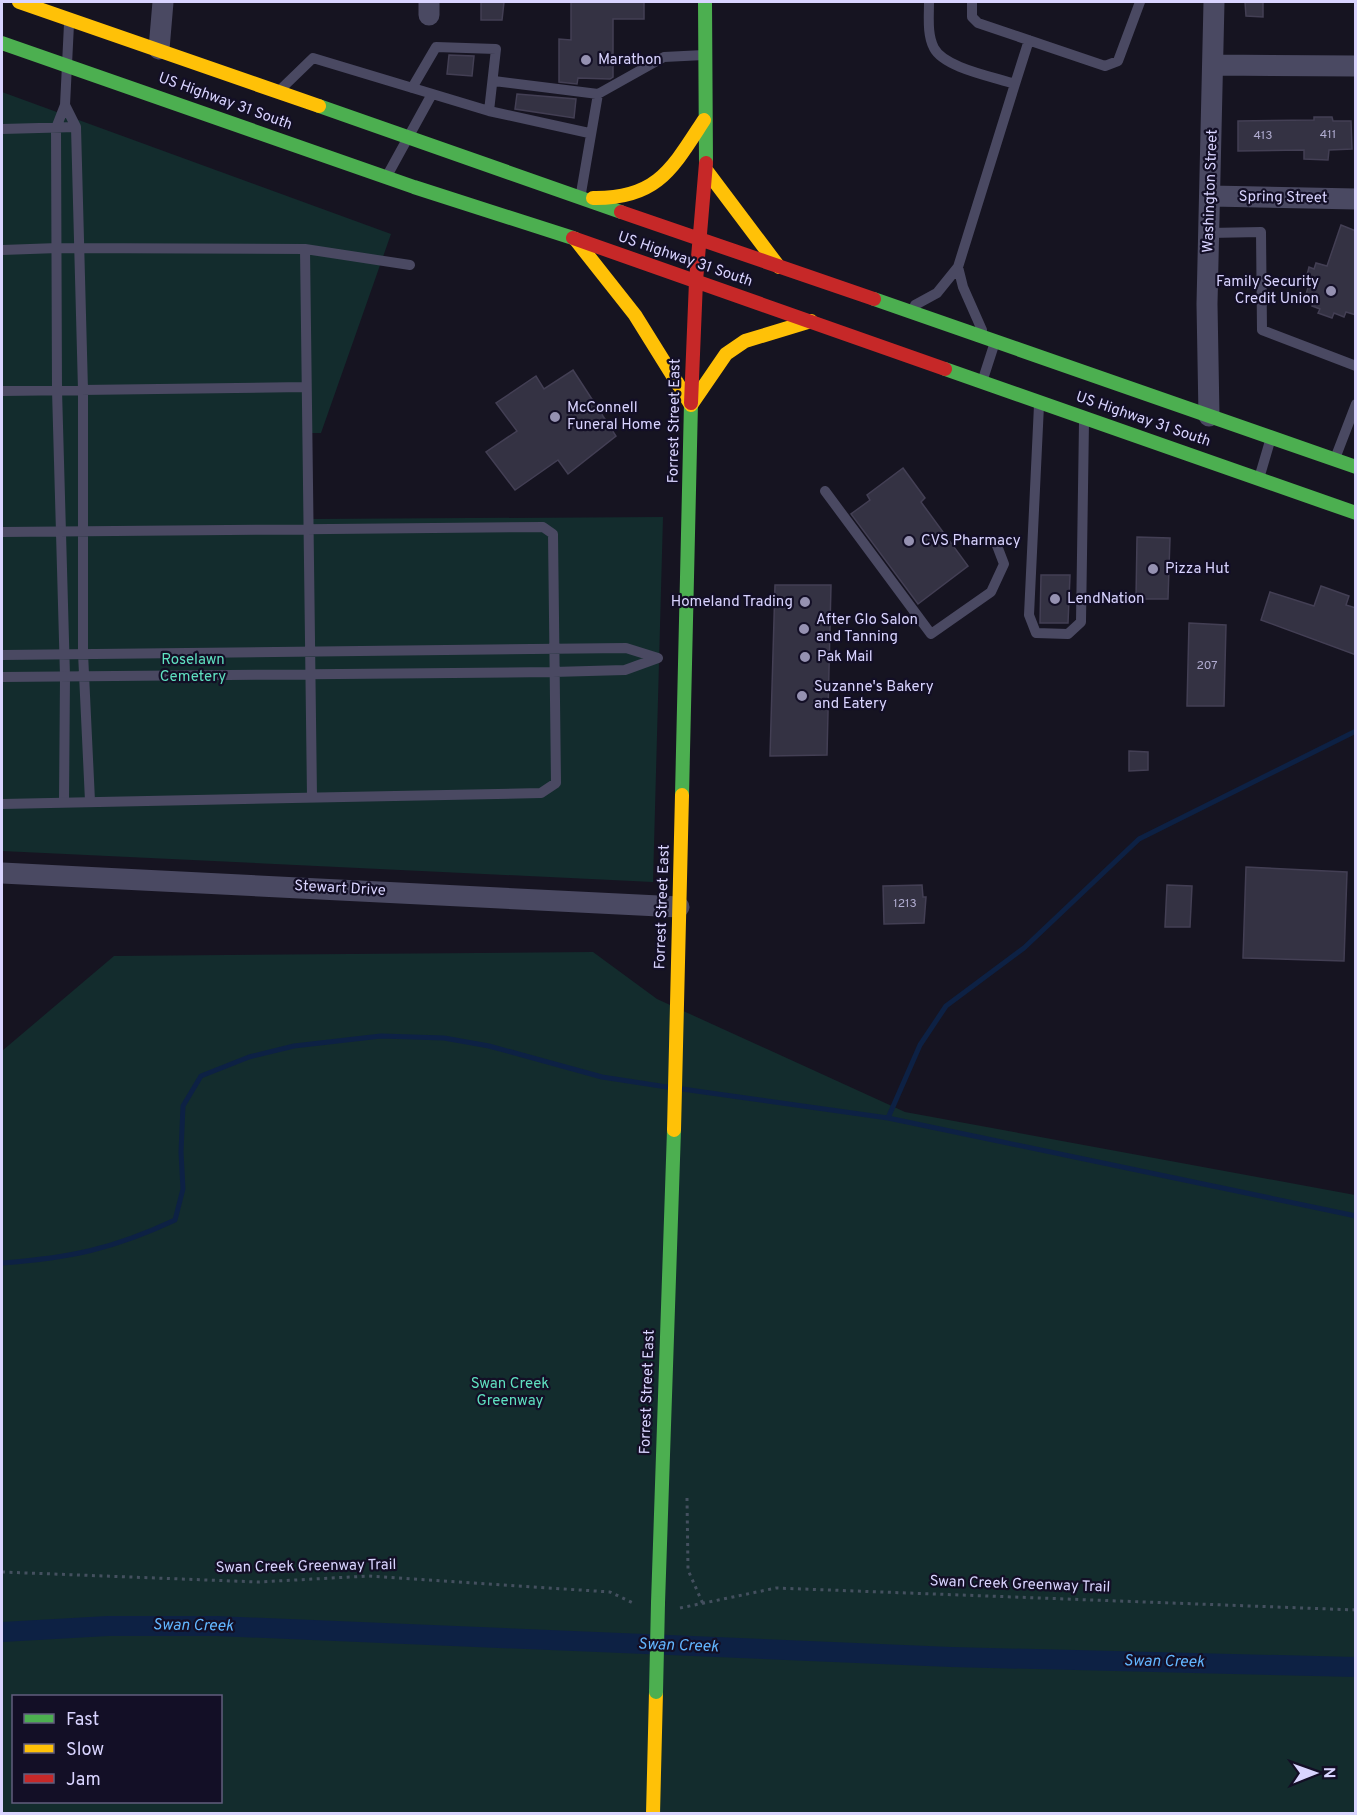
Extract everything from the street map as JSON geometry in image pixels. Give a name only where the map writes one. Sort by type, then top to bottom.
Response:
[{"type":"main road","name":"US Highway 31 South","points":[[19,2],[1356,467]]},
{"type":"main road","name":"Forrest Street East","points":[[653,1814],[679,908],[672,658],[691,405],[696,281],[706,170],[705,2]]},
{"type":"main road","name":"US Highway 31 South","points":[[2,43],[387,177],[696,281],[1356,513]]},
{"type":"main road","points":[[584,197],[625,197],[649,187],[668,173],[704,120]]},
{"type":"main road","points":[[706,170],[779,267]]},
{"type":"main road","points":[[575,239],[634,315],[691,405],[726,354],[745,341],[811,321]]},
{"type":"street","points":[[159,49],[163,2]]},
{"type":"street","name":"Washington Street","points":[[1209,416],[1207,303],[1214,2]]},
{"type":"street","points":[[1214,65],[1356,66]]},
{"type":"street","name":"Spring Street","points":[[1211,196],[1356,199]]},
{"type":"street","name":"Stewart Drive","points":[[2,873],[679,908]]},
{"type":"lane","points":[[929,2],[930,35],[935,50],[947,62],[1015,84]]},
{"type":"lane","points":[[972,2],[972,17],[978,23],[1105,66],[1118,61],[1140,2]]},
{"type":"lane","points":[[64,802],[65,676],[57,390],[56,128],[65,105],[70,20]]},
{"type":"lane","points":[[903,310],[937,293],[958,267],[1029,40]]},
{"type":"lane","points":[[412,88],[436,47],[496,50],[489,111]]},
{"type":"lane","points":[[494,81],[598,94],[664,57],[704,55]]},
{"type":"lane","points":[[279,91],[313,58],[489,111],[590,133]]},
{"type":"lane","points":[[387,177],[432,94]]},
{"type":"lane","points":[[584,197],[590,133],[598,94]]},
{"type":"lane","points":[[65,105],[76,127],[83,390],[83,653],[90,801]]},
{"type":"lane","points":[[2,129],[76,127]]},
{"type":"lane","points":[[1209,233],[1261,232],[1262,330],[1356,366]]},
{"type":"lane","points":[[2,250],[58,248],[305,249],[410,266]]},
{"type":"lane","points":[[305,249],[308,651],[312,797]]},
{"type":"lane","points":[[958,267],[971,308],[992,341],[982,381]]},
{"type":"lane","points":[[2,391],[305,387]]},
{"type":"lane","points":[[1039,401],[1029,615],[1036,633],[1068,634],[1081,622],[1084,417]]},
{"type":"lane","points":[[1335,459],[1356,404]]},
{"type":"lane","points":[[1259,478],[1271,438]]},
{"type":"lane","points":[[825,491],[931,634],[991,592],[1004,564],[996,543]]},
{"type":"lane","points":[[2,532],[543,527],[553,534],[556,783],[541,793],[2,804]]},
{"type":"lane","points":[[2,655],[626,648],[672,658]]},
{"type":"lane","points":[[2,677],[625,670],[672,658]]},
{"type":"path","points":[[686,1488],[688,1570],[703,1604]]},
{"type":"path","name":"Swan Creek Greenway Trail","points":[[2,1572],[258,1582],[369,1576],[610,1592]]},
{"type":"path","name":"Swan Creek Greenway Trail","points":[[686,1607],[776,1588],[1356,1610]]},
{"type":"green space","name":"Roselawn Cemetery","points":[[2,92],[391,234],[321,433],[312,433],[312,519],[663,517],[653,882],[2,851]]},
{"type":"green space","name":"Swan Creek Greenway","points":[[593,952],[657,999],[905,1112],[1355,1195],[1355,1813],[2,1814],[2,1051],[114,956]]},
{"type":"building","points":[[481,2],[504,2],[502,20],[481,20]]},
{"type":"building","points":[[571,2],[644,2],[644,19],[613,19],[613,77],[610,79],[578,78],[577,84],[559,82],[559,39],[571,40]]},
{"type":"building","points":[[1245,2],[1263,2],[1263,17],[1246,16]]},
{"type":"building","points":[[449,55],[474,56],[472,76],[447,74]]},
{"type":"building","points":[[517,94],[576,99],[574,118],[515,109]]},
{"type":"building","points":[[1314,117],[1332,117],[1333,121],[1351,121],[1352,149],[1329,150],[1328,160],[1304,159],[1304,150],[1238,151],[1238,121],[1314,120]]},
{"type":"building","name":"Family Security Credit Union","points":[[1341,225],[1356,231],[1356,315],[1346,312],[1344,317],[1334,313],[1332,318],[1318,313],[1320,309],[1312,306],[1314,301],[1305,298],[1309,284],[1305,283],[1309,267],[1314,269],[1316,263],[1327,266]]},
{"type":"building","name":"McConnell Funeral Home","points":[[573,370],[616,436],[568,474],[558,460],[515,490],[486,452],[517,431],[496,403],[536,376],[544,389]]},
{"type":"building","name":"CVS Pharmacy","points":[[903,468],[925,498],[921,502],[968,566],[918,604],[851,514],[870,500],[867,495]]},
{"type":"building","name":"Pizza Hut","points":[[1137,537],[1170,538],[1168,599],[1136,599]]},
{"type":"building","name":"LendNation","points":[[1041,575],[1070,575],[1068,623],[1040,623]]},
{"type":"building","points":[[775,585],[831,585],[827,755],[770,756]]},
{"type":"building","points":[[1321,586],[1349,596],[1346,605],[1356,608],[1356,655],[1261,620],[1270,592],[1314,606]]},
{"type":"building","points":[[1189,623],[1226,625],[1224,706],[1187,706]]},
{"type":"building","points":[[1129,751],[1148,752],[1148,770],[1129,771]]},
{"type":"building","points":[[1246,867],[1347,872],[1344,961],[1243,958]]},
{"type":"building","points":[[922,885],[923,897],[926,897],[924,923],[884,924],[883,886]]},
{"type":"building","points":[[1167,885],[1192,886],[1190,927],[1165,927]]},
{"type":"waterway","points":[[888,1118],[920,1045],[946,1006],[1024,948],[1139,839],[1356,731]]},
{"type":"waterway","points":[[2,1263],[70,1255],[91,1250],[131,1238],[175,1220],[183,1189],[181,1152],[183,1106],[201,1076],[249,1057],[294,1046],[381,1036],[444,1038],[489,1046],[602,1077],[667,1087]]},
{"type":"waterway","points":[[682,1089],[888,1118],[1356,1216]]},
{"type":"waterway","name":"Swan Creek","points":[[2,1632],[108,1626],[217,1626],[951,1657],[1356,1667]]},
{"type":"traffic: fast","points":[[705,2],[706,163]]},
{"type":"traffic: fast","points":[[2,43],[414,187],[573,238]]},
{"type":"traffic: fast","points":[[319,106],[621,212]]},
{"type":"traffic: fast","points":[[874,299],[1356,467]]},
{"type":"traffic: fast","points":[[945,369],[1356,513]]},
{"type":"traffic: fast","points":[[682,795],[691,403]]},
{"type":"traffic: fast","points":[[658,1603],[674,1130]]},
{"type":"traffic: fast","points":[[656,1692],[658,1603]]},
{"type":"traffic: slow","points":[[19,2],[319,106]]},
{"type":"traffic: slow","points":[[593,198],[615,197],[648,187],[672,166],[704,120]]},
{"type":"traffic: slow","points":[[706,170],[779,267]]},
{"type":"traffic: slow","points":[[575,239],[635,315],[691,405],[726,354],[745,341],[811,321]]},
{"type":"traffic: slow","points":[[674,1130],[682,795]]},
{"type":"traffic: slow","points":[[653,1814],[656,1692]]},
{"type":"traffic: jam","points":[[691,403],[696,281],[706,163]]},
{"type":"traffic: jam","points":[[621,212],[874,299]]},
{"type":"traffic: jam","points":[[573,238],[945,369]]},
{"type":"place","name":"Marathon","points":[[586,60]]},
{"type":"place","name":"Family Security Credit Union","points":[[1331,291]]},
{"type":"place","name":"McConnell Funeral Home","points":[[555,417]]},
{"type":"place","name":"CVS Pharmacy","points":[[909,541]]},
{"type":"place","name":"Pizza Hut","points":[[1153,569]]},
{"type":"place","name":"LendNation","points":[[1055,599]]},
{"type":"place","name":"Homeland Trading","points":[[805,602]]},
{"type":"place","name":"After Glo Salon and Tanning","points":[[804,629]]},
{"type":"place","name":"Pak Mail","points":[[805,657]]},
{"type":"place","name":"Suzanne's Bakery and Eatery","points":[[802,696]]}]
